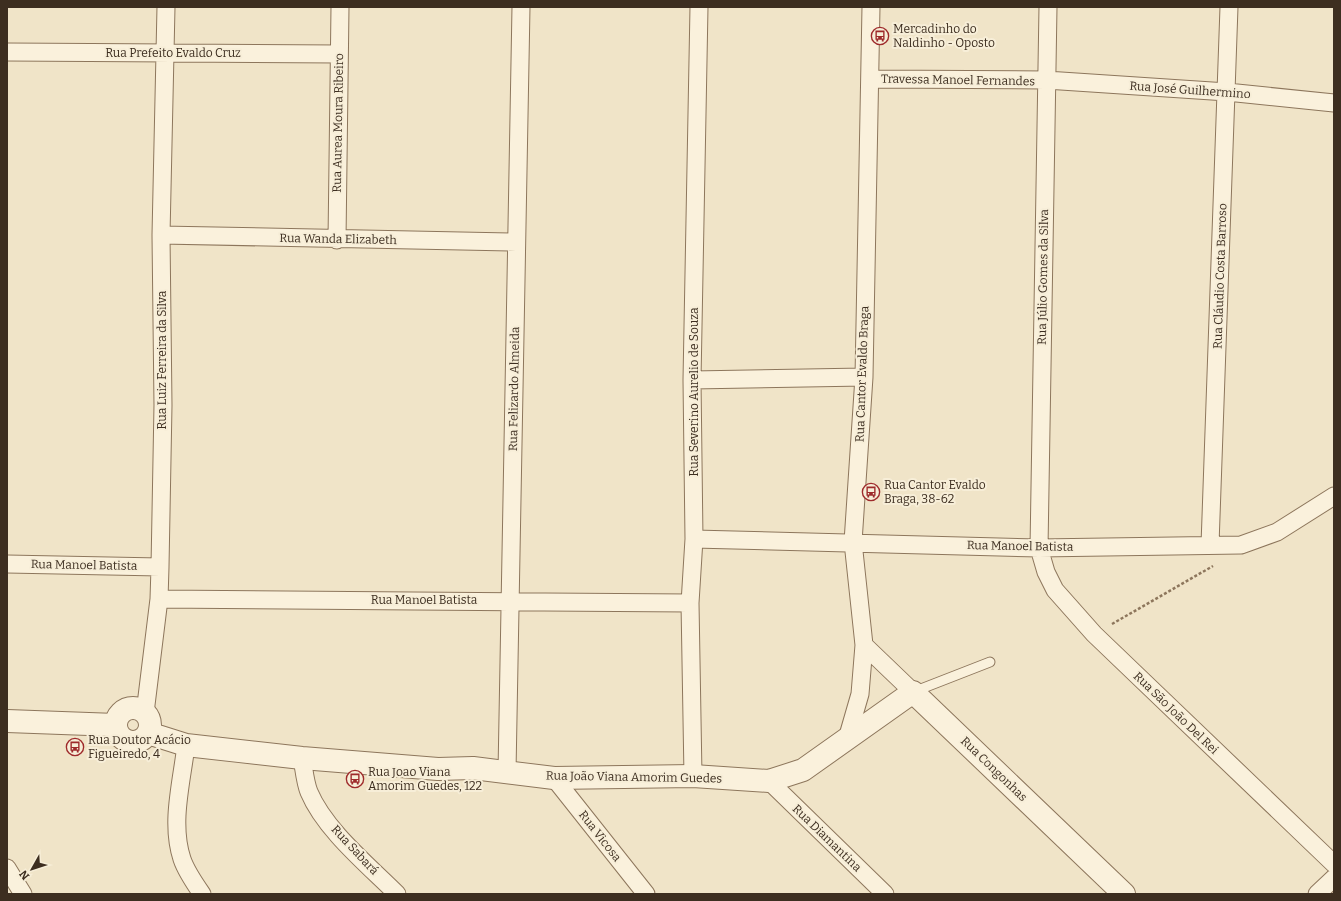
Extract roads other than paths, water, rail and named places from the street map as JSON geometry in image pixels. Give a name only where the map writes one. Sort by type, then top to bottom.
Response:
[{"type":"street","name":"Rua Luiz Ferreira da Silva","points":[[147,723],[159,599],[160,567],[163,405],[161,236],[166,7]]},
{"type":"street","name":"Rua Aurea Moura Ribeiro","points":[[337,240],[340,7]]},
{"type":"street","name":"Rua Felizardo Almeida","points":[[507,772],[521,7]]},
{"type":"street","name":"Rua Severino Aurelio de Souza","points":[[694,776],[690,602],[694,539],[692,380],[699,7]]},
{"type":"street","name":"Rua Cantor Evaldo Braga","points":[[847,739],[860,694],[864,645],[853,542],[864,377],[871,79],[871,7]]},
{"type":"street","name":"Rua Júlio Gomes da Silva","points":[[1039,548],[1048,7]]},
{"type":"street","name":"Rua Cláudio Costa Barroso","points":[[1210,545],[1229,7]]},
{"type":"street","name":"Rua Prefeito Evaldo Cruz","points":[[7,52],[339,54]]},
{"type":"street","name":"Travessa Manoel Fernandes","points":[[871,79],[1046,80]]},
{"type":"street","name":"Rua José Guilhermino","points":[[1046,80],[1227,92],[1334,103]]},
{"type":"street","name":"Rua Wanda Elizabeth","points":[[161,236],[516,242]]},
{"type":"street","points":[[692,380],[864,377]]},
{"type":"street","name":"Rua Manoel Batista","points":[[694,539],[1039,548],[1241,545],[1277,532],[1334,496]]},
{"type":"street","name":"Rua São João Del Rei","points":[[1039,548],[1046,572],[1055,590],[1094,634],[1334,864]]},
{"type":"street","name":"Rua Manoel Batista","points":[[7,564],[160,567]]},
{"type":"street","name":"Rua Manoel Batista","points":[[159,599],[690,602]]},
{"type":"street","name":"Rua Congonhas","points":[[864,645],[1124,894]]},
{"type":"street","name":"Rua João Viana Amorim Guedes","points":[[147,723],[186,745],[302,758],[438,769],[472,768],[554,778],[694,776],[769,781],[803,770],[913,692]]},
{"type":"street","points":[[129,708],[135,708],[147,723],[140,741],[129,742],[119,736],[116,724],[120,714],[129,708]]},
{"type":"street","points":[[7,721],[116,724]]},
{"type":"street","points":[[186,745],[178,810],[178,833],[182,859],[202,894]]},
{"type":"street","name":"Rua Sabará","points":[[302,758],[309,791],[338,836],[397,894]]},
{"type":"street","name":"Rua Vicosa","points":[[554,778],[646,894]]},
{"type":"street","name":"Rua Diamantina","points":[[769,781],[886,894]]},
{"type":"street","points":[[7,868],[23,894]]},
{"type":"street","points":[[1317,894],[1334,878]]},
{"type":"lane","points":[[913,692],[990,662]]},
{"type":"place","name":"Mercadinho do Naldinho - Oposto","points":[[880,36]]},
{"type":"place","name":"Rua Cantor Evaldo Braga, 38-62","points":[[871,492]]},
{"type":"place","name":"Rua Doutor Acácio Figueiredo, 4","points":[[75,747]]},
{"type":"place","name":"Rua Joao Viana Amorim Guedes, 122","points":[[355,779]]}]
